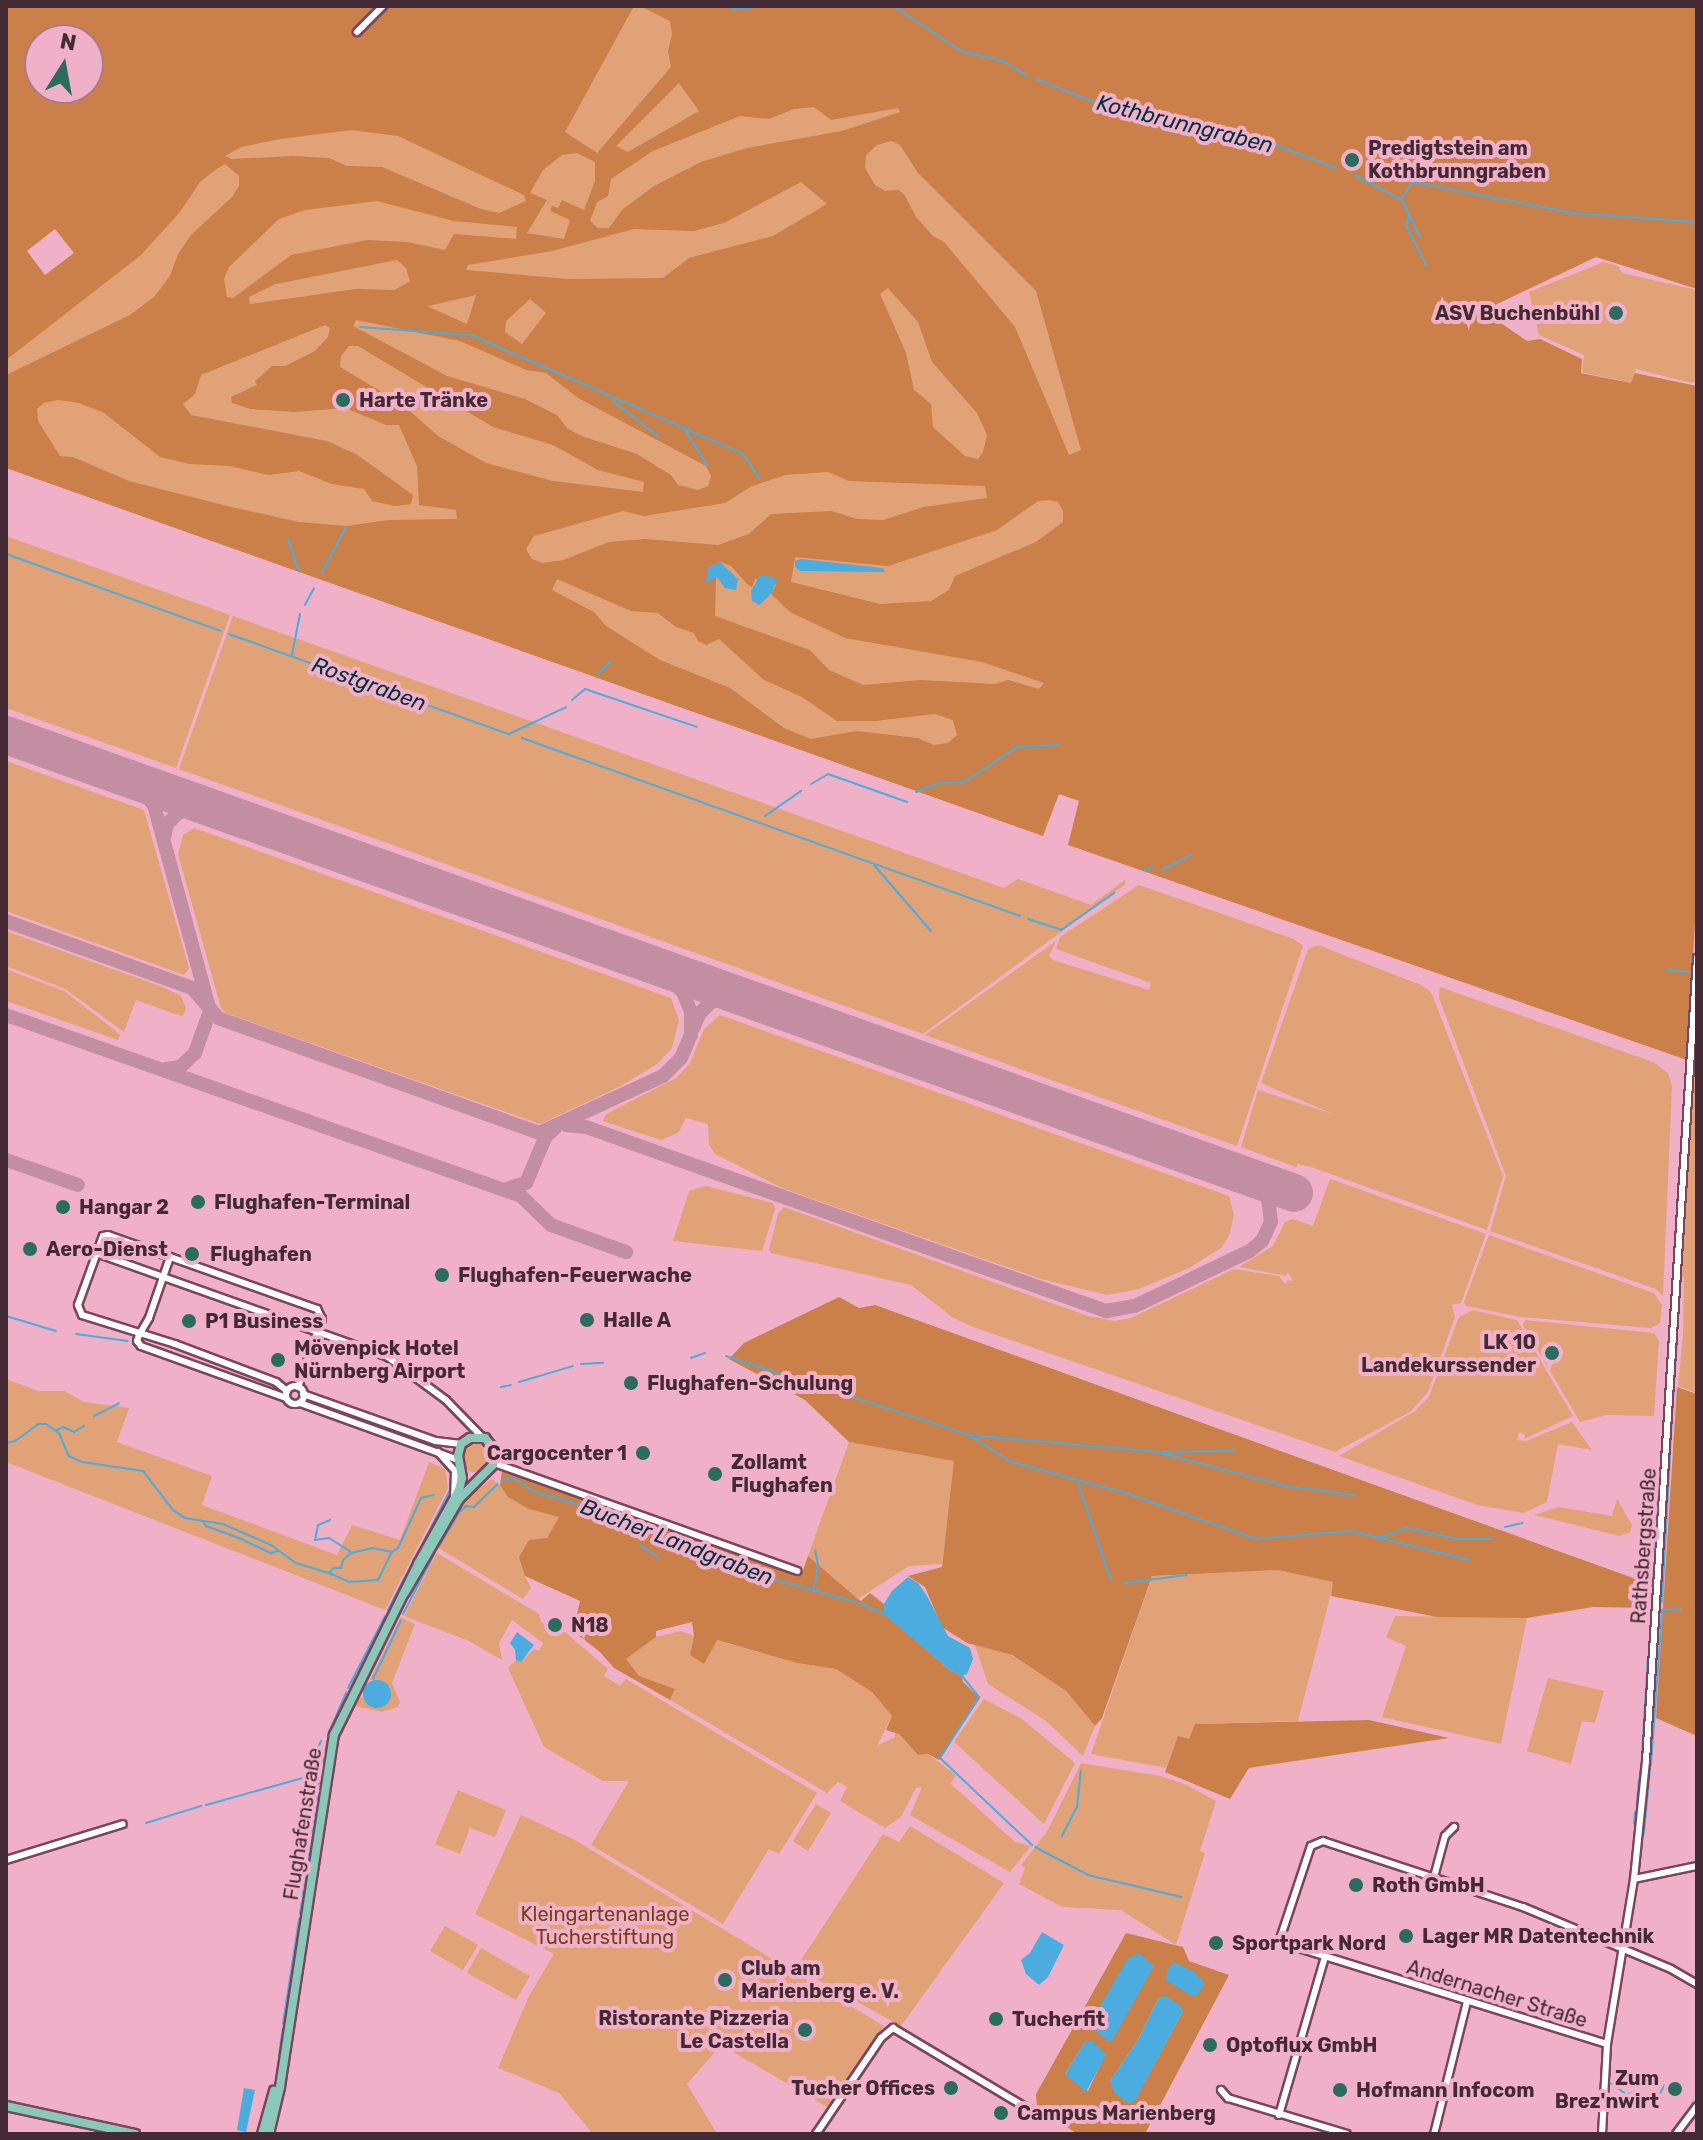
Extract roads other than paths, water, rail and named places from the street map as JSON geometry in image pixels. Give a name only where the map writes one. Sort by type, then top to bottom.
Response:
[{"type":"main road","points":[[461,1444],[482,1437],[494,1448],[494,1463]]},
{"type":"main road","name":"Flughafenstraße","points":[[269,2134],[281,2075],[333,1739],[462,1482],[461,1444]]},
{"type":"main road","points":[[460,1463],[472,1473],[487,1472]]},
{"type":"main road","name":"Flughafenstraße","points":[[405,1592],[459,1499],[494,1463]]},
{"type":"main road","name":"Flughafenstraße","points":[[262,2134],[281,2075]]},
{"type":"main road","points":[[6,2106],[135,2134]]},
{"type":"street","points":[[357,32],[383,6]]},
{"type":"street","name":"Rathsbergstraße","points":[[1602,2134],[1607,2044],[1634,1879],[1646,1761],[1697,958]]},
{"type":"street","points":[[286,1395],[298,1387],[319,1330],[322,1318],[317,1309],[108,1235],[103,1236],[78,1311],[82,1315],[175,1344],[276,1382],[291,1404],[300,1403],[435,1450],[460,1463]]},
{"type":"street","points":[[96,1253],[388,1357],[446,1400],[482,1437]]},
{"type":"street","points":[[170,1257],[137,1341],[141,1346],[286,1395]]},
{"type":"street","points":[[250,1306],[256,1288]]},
{"type":"street","points":[[298,1387],[303,1394],[436,1441],[461,1444]]},
{"type":"street","points":[[300,1403],[303,1394]]},
{"type":"street","points":[[435,1450],[455,1471],[453,1501]]},
{"type":"street","points":[[494,1463],[797,1571]]},
{"type":"street","points":[[6,1860],[123,1824]]},
{"type":"street","points":[[1434,1877],[1445,1836],[1454,1827]]},
{"type":"street","name":"Andernacher Straße","points":[[1607,2044],[1279,1942],[1315,1841],[1540,1913],[1671,1969],[1697,1984]]},
{"type":"street","points":[[1634,1879],[1697,1866]]},
{"type":"street","points":[[1279,2115],[1325,1957]]},
{"type":"street","points":[[1434,2134],[1467,2002]]},
{"type":"street","points":[[816,2134],[881,2038],[893,2028],[1030,2110]]},
{"type":"street","points":[[1221,2090],[1228,2098],[1347,2134]]},
{"type":"street","points":[[1676,2134],[1697,2106]]},
{"type":"street","points":[[1684,2124],[1686,2134]]},
{"type":"water","points":[[801,559],[882,568],[886,572],[800,571],[795,567],[795,561]]},
{"type":"water","points":[[720,562],[738,579],[736,590],[725,588],[717,577],[706,583],[708,568]]},
{"type":"water","points":[[760,575],[777,578],[772,593],[759,605],[752,601],[751,591]]},
{"type":"water","points":[[908,1577],[918,1583],[927,1596],[948,1636],[970,1648],[973,1659],[967,1674],[962,1676],[951,1671],[884,1614],[884,1604],[892,1591]]},
{"type":"water","points":[[517,1632],[534,1645],[521,1662],[516,1660],[510,1643]]},
{"type":"water","points":[[377,1680],[387,1684],[391,1694],[387,1704],[377,1708],[367,1704],[363,1694],[367,1684]]},
{"type":"water","points":[[1042,1932],[1064,1945],[1048,1977],[1039,1985],[1026,1974],[1021,1960],[1030,1953]]},
{"type":"water","points":[[1139,1953],[1154,1966],[1109,2042],[1089,2025],[1128,1958]]},
{"type":"water","points":[[1174,1962],[1193,1971],[1205,1983],[1197,1995],[1192,1996],[1166,1980],[1167,1970]]},
{"type":"water","points":[[1166,1996],[1180,2005],[1183,2011],[1135,2101],[1128,2103],[1114,2092],[1110,2081],[1138,2040],[1159,1997]]},
{"type":"water","points":[[1085,2042],[1094,2042],[1106,2055],[1086,2092],[1065,2074]]},
{"type":"water","points":[[244,2088],[255,2090],[246,2132],[237,2130]]},
{"type":"waterway","name":"Kothbrunngraben","points":[[725,6],[736,9],[767,6]]},
{"type":"waterway","name":"Kothbrunngraben","points":[[893,6],[961,51],[1004,61],[1027,76]]},
{"type":"waterway","name":"Kothbrunngraben","points":[[1036,79],[1094,102],[1265,141],[1336,168]]},
{"type":"waterway","name":"Kothbrunngraben","points":[[1355,175],[1400,199]]},
{"type":"waterway","name":"Kothbrunngraben","points":[[1401,199],[1413,182],[1573,213],[1697,222]]},
{"type":"waterway","points":[[1402,200],[1420,237]]},
{"type":"waterway","points":[[1409,216],[1406,225],[1426,265]]},
{"type":"waterway","points":[[360,327],[471,335],[743,454],[760,479]]},
{"type":"waterway","points":[[613,401],[659,437]]},
{"type":"waterway","points":[[684,428],[707,465]]},
{"type":"waterway","points":[[322,572],[346,527]]},
{"type":"waterway","points":[[288,539],[299,571]]},
{"type":"waterway","name":"Rostgraben","points":[[6,554],[221,631]]},
{"type":"waterway","points":[[305,605],[314,588]]},
{"type":"waterway","points":[[292,655],[300,614]]},
{"type":"waterway","name":"Rostgraben","points":[[229,634],[509,734],[566,707]]},
{"type":"waterway","points":[[599,673],[610,662]]},
{"type":"waterway","points":[[572,700],[585,689],[697,727]]},
{"type":"waterway","points":[[522,738],[1020,916]]},
{"type":"waterway","name":"Rostgraben","points":[[916,792],[940,783],[966,781],[1017,747],[1058,745]]},
{"type":"waterway","name":"Rostgraben","points":[[811,784],[828,774],[907,802]]},
{"type":"waterway","name":"Rostgraben","points":[[765,816],[801,791]]},
{"type":"waterway","points":[[1162,870],[1191,855]]},
{"type":"waterway","points":[[874,865],[931,931]]},
{"type":"waterway","points":[[1145,870],[1152,867]]},
{"type":"waterway","points":[[1028,919],[1061,930],[1114,893]]},
{"type":"waterway","points":[[1667,970],[1689,972]]},
{"type":"waterway","points":[[1677,1330],[1681,1276]]},
{"type":"waterway","name":"Bucher Landgraben","points":[[6,1316],[56,1331]]},
{"type":"waterway","name":"Bucher Landgraben","points":[[76,1334],[128,1341]]},
{"type":"waterway","points":[[1670,1451],[1677,1337]]},
{"type":"waterway","points":[[691,1358],[705,1353]]},
{"type":"waterway","points":[[726,1356],[969,1435],[1158,1452],[1235,1451]]},
{"type":"waterway","points":[[581,1364],[603,1363]]},
{"type":"waterway","points":[[519,1382],[573,1366]]},
{"type":"waterway","points":[[501,1387],[511,1385]]},
{"type":"waterway","points":[[94,1416],[119,1403]]},
{"type":"waterway","name":"Bucher Landgraben","points":[[6,1443],[15,1441],[38,1424],[46,1424],[59,1433],[69,1456],[82,1462],[143,1471],[173,1510],[185,1518],[223,1524],[271,1545],[296,1563],[329,1573],[334,1568],[341,1568],[343,1560],[351,1553],[372,1548],[392,1552],[398,1548],[421,1498],[434,1495]]},
{"type":"waterway","points":[[57,1430],[63,1427],[74,1432],[84,1426]]},
{"type":"waterway","points":[[969,1435],[1011,1462],[1126,1493],[1256,1539],[1351,1531],[1471,1560]]},
{"type":"waterway","points":[[1163,1454],[1291,1487],[1354,1495]]},
{"type":"waterway","points":[[1662,1602],[1670,1456]]},
{"type":"waterway","name":"Bucher Landgraben","points":[[502,1480],[513,1478],[535,1492],[581,1505],[762,1576],[855,1602]]},
{"type":"waterway","points":[[1078,1483],[1111,1580]]},
{"type":"waterway","name":"Bucher Landgraben","points":[[465,1506],[474,1507],[498,1484]]},
{"type":"waterway","points":[[417,1555],[450,1490]]},
{"type":"waterway","points":[[1654,1551],[1658,1496]]},
{"type":"waterway","points":[[439,1546],[460,1511],[467,1506]]},
{"type":"waterway","points":[[330,1520],[318,1525],[315,1540],[329,1538],[350,1551]]},
{"type":"waterway","name":"Bucher Landgraben","points":[[203,1521],[206,1526],[244,1540]]},
{"type":"waterway","points":[[1505,1527],[1523,1523]]},
{"type":"waterway","points":[[1641,1527],[1651,1545]]},
{"type":"waterway","points":[[1376,1539],[1406,1528],[1459,1539],[1492,1539]]},
{"type":"waterway","name":"Bucher Landgraben","points":[[245,1541],[271,1553],[278,1551]]},
{"type":"waterway","points":[[640,1545],[658,1557]]},
{"type":"waterway","points":[[814,1588],[818,1565],[815,1550]]},
{"type":"waterway","name":"Bucher Landgraben","points":[[329,1573],[349,1582],[378,1580],[391,1553]]},
{"type":"waterway","points":[[403,1614],[435,1553]]},
{"type":"waterway","points":[[411,1567],[415,1559]]},
{"type":"waterway","points":[[1652,1586],[1654,1568]]},
{"type":"waterway","points":[[388,1610],[406,1575]]},
{"type":"waterway","points":[[1124,1583],[1186,1575]]},
{"type":"waterway","points":[[405,1602],[412,1591]]},
{"type":"waterway","name":"Bucher Landgraben","points":[[859,1603],[884,1614]]},
{"type":"waterway","points":[[399,1612],[404,1605]]},
{"type":"waterway","points":[[1651,1765],[1662,1610],[1681,1609]]},
{"type":"waterway","points":[[348,1688],[385,1616]]},
{"type":"waterway","points":[[369,1673],[397,1618]]},
{"type":"waterway","points":[[373,1679],[401,1620]]},
{"type":"waterway","points":[[1642,1754],[1648,1657]]},
{"type":"waterway","name":"Bucher Landgraben","points":[[962,1676],[979,1697],[940,1758],[1032,1845]]},
{"type":"waterway","points":[[322,1766],[331,1728],[346,1692]]},
{"type":"waterway","points":[[340,1735],[344,1725]]},
{"type":"waterway","points":[[335,1753],[339,1738]]},
{"type":"waterway","points":[[309,1768],[321,1741]]},
{"type":"waterway","points":[[1640,1773],[1642,1763]]},
{"type":"waterway","points":[[1644,1833],[1650,1769]]},
{"type":"waterway","points":[[1062,1836],[1077,1807],[1081,1770]]},
{"type":"waterway","points":[[206,1805],[306,1777]]},
{"type":"waterway","points":[[315,1812],[320,1778]]},
{"type":"waterway","points":[[1637,1802],[1639,1779]]},
{"type":"waterway","points":[[146,1823],[201,1806]]},
{"type":"waterway","points":[[1634,1823],[1635,1812]]},
{"type":"waterway","points":[[300,1914],[315,1814]]},
{"type":"waterway","points":[[1639,1862],[1642,1846]]},
{"type":"waterway","name":"Bucher Landgraben","points":[[1035,1847],[1088,1875],[1181,1897]]},
{"type":"waterway","points":[[283,2024],[299,1919]]},
{"type":"waterway","points":[[279,2055],[283,2028]]},
{"type":"waterway","points":[[1610,2083],[1625,2093],[1658,2097],[1664,2086]]},
{"type":"place","name":"Predigtstein am Kothbrunngraben","points":[[1352,160]]},
{"type":"place","name":"ASV Buchenbühl","points":[[1616,313]]},
{"type":"place","name":"Harte Tränke","points":[[343,400]]},
{"type":"place","name":"Flughafen-Terminal","points":[[198,1202]]},
{"type":"place","name":"Hangar 2","points":[[63,1207]]},
{"type":"place","name":"Aero-Dienst","points":[[30,1249]]},
{"type":"place","name":"Flughafen","points":[[192,1254]]},
{"type":"place","name":"Flughafen-Feuerwache","points":[[442,1275]]},
{"type":"place","name":"Halle A","points":[[587,1320]]},
{"type":"place","name":"P1 Business","points":[[189,1321]]},
{"type":"place","name":"LK 10 Landekurssender","points":[[1552,1353]]},
{"type":"place","name":"Mövenpick Hotel Nürnberg Airport","points":[[278,1360]]},
{"type":"place","name":"Flughafen-Schulung","points":[[631,1383]]},
{"type":"place","name":"Cargocenter 1","points":[[643,1453]]},
{"type":"place","name":"Zollamt Flughafen","points":[[715,1474]]},
{"type":"place","name":"N18","points":[[555,1625]]},
{"type":"place","name":"Roth GmbH","points":[[1356,1885]]},
{"type":"place","name":"Lager MR Datentechnik","points":[[1406,1936]]},
{"type":"place","name":"Sportpark Nord","points":[[1216,1943]]},
{"type":"place","name":"Club am Marienberg e. V.","points":[[725,1980]]},
{"type":"place","name":"Tucherfit","points":[[996,2019]]},
{"type":"place","name":"Ristorante Pizzeria Le Castella","points":[[805,2030]]},
{"type":"place","name":"Optoflux GmbH","points":[[1210,2045]]},
{"type":"place","name":"Tucher Offices","points":[[951,2088]]},
{"type":"place","name":"Zum Brez'nwirt","points":[[1675,2089]]},
{"type":"place","name":"Hofmann Infocom","points":[[1340,2090]]},
{"type":"place","name":"Campus Marienberg","points":[[1001,2113]]},
{"type":"park label","name":"Kleingartenanlage Tucherstiftung","points":[[605,1926]]}]
